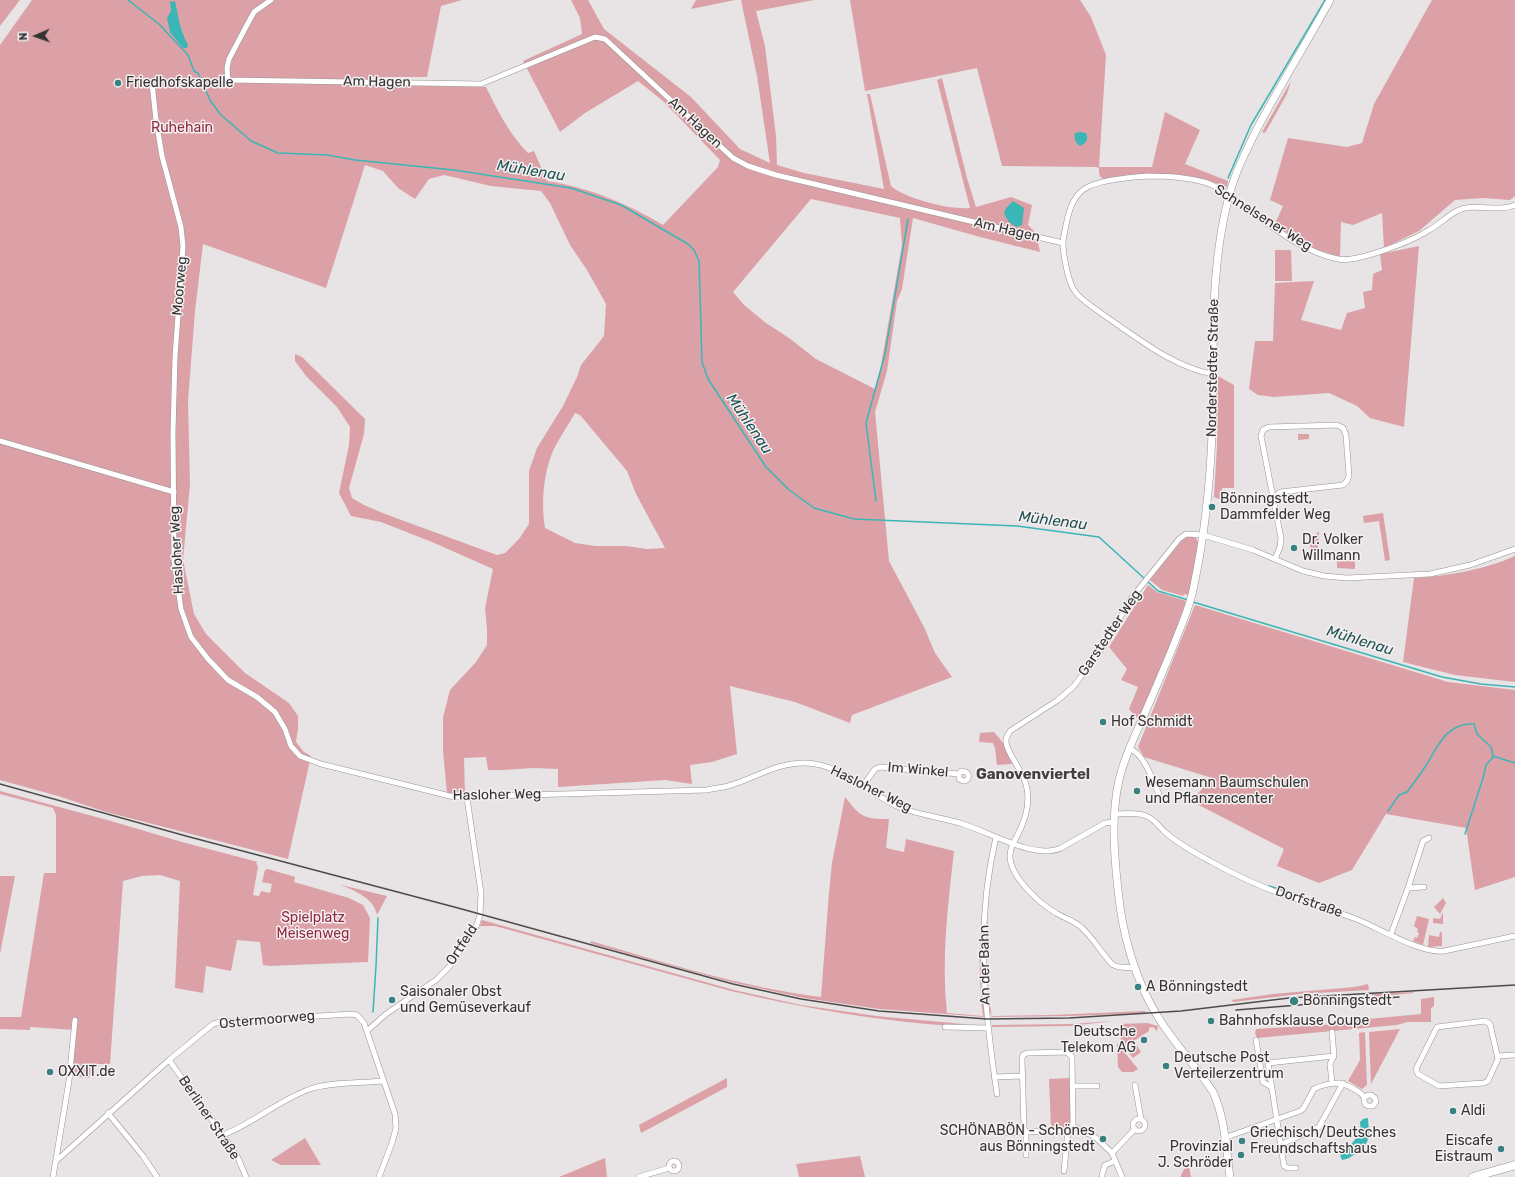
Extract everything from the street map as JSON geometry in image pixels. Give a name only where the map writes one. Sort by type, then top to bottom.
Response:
[{"type":"main road","name":"Norderstedter Straße","points":[[1230,1177],[1220,1111],[1213,1092],[1152,1007],[1135,968],[1122,920],[1118,894],[1115,814],[1120,779],[1129,748],[1188,610],[1203,535],[1211,455],[1213,328],[1217,265],[1229,195],[1244,154],[1266,112],[1330,0]]},
{"type":"main road","points":[[1473,1177],[1515,1165]]},
{"type":"street","name":"Am Hagen","points":[[271,0],[254,12],[240,38],[229,59],[227,68],[228,80],[481,84],[595,37],[605,38],[733,158],[748,166],[776,175],[1062,243]]},
{"type":"street","name":"Moorweg","points":[[152,83],[162,156],[181,227],[183,246],[175,357],[173,432],[174,492]]},
{"type":"street","name":"Schnelsener Weg","points":[[1062,243],[1068,212],[1077,194],[1089,186],[1134,176],[1164,176],[1204,182],[1229,195],[1272,227],[1301,245],[1323,255],[1339,260],[1374,254],[1402,244],[1429,230],[1458,211],[1466,208],[1504,208],[1515,205]]},
{"type":"street","points":[[1062,243],[1068,276],[1074,290],[1085,301],[1142,342],[1199,372],[1212,374]]},
{"type":"street","points":[[1274,500],[1280,492],[1343,485],[1347,481],[1349,476],[1346,435],[1343,428],[1337,425],[1269,427],[1263,430],[1261,436],[1281,538],[1280,547],[1275,559]]},
{"type":"street","name":"Hasloher Weg","points":[[0,441],[174,492],[174,560],[181,609],[192,637],[208,659],[228,680],[257,697],[275,712],[285,729],[291,746],[300,756],[321,764],[445,796],[467,798],[707,790],[728,786],[780,766],[806,763],[829,767],[901,807],[964,824],[996,837],[1035,850],[1054,851],[1105,822],[1115,822]]},
{"type":"street","name":"Garstedter Weg","points":[[1135,968],[1119,968],[1113,965],[1081,927],[1049,909],[1032,894],[1019,879],[1013,868],[1010,854],[1013,843],[1025,818],[1028,804],[1027,788],[1024,775],[1009,751],[1006,743],[1006,737],[1010,731],[1058,700],[1074,686],[1104,646],[1130,600],[1183,535],[1203,535]]},
{"type":"street","points":[[1203,535],[1275,559],[1303,571],[1324,576],[1348,578],[1437,572],[1470,566],[1515,549]]},
{"type":"street","points":[[1129,748],[1138,754],[1149,771],[1159,794]]},
{"type":"street","name":"Im Winkel","points":[[863,786],[875,769],[880,767],[959,774]]},
{"type":"street","name":"Ortfeld","points":[[367,1031],[386,1014],[436,980],[449,967],[476,927],[480,915],[481,893],[467,798]]},
{"type":"street","name":"Dorfstraße","points":[[1115,814],[1144,815],[1155,820],[1165,832],[1179,843],[1210,861],[1259,885],[1284,895],[1326,907],[1433,952],[1441,952],[1515,936]]},
{"type":"street","name":"An der Bahn","points":[[996,837],[988,876],[982,951],[988,1028],[997,1094]]},
{"type":"street","points":[[1391,934],[1423,841],[1429,838]]},
{"type":"street","points":[[1408,888],[1424,887]]},
{"type":"street","name":"Ostermoorweg","points":[[56,1161],[108,1113],[213,1024],[220,1022],[352,1014],[357,1016],[364,1023],[395,1114],[396,1128],[379,1177]]},
{"type":"street","points":[[53,1177],[69,1081],[75,1020]]},
{"type":"street","points":[[1485,1021],[1490,1024],[1497,1056],[1498,1059],[1488,1080],[1484,1083],[1439,1086],[1418,1074],[1416,1069],[1437,1026],[1485,1021]]},
{"type":"street","points":[[945,1027],[988,1028]]},
{"type":"street","points":[[1332,1032],[1334,1056],[1330,1064],[1332,1083]]},
{"type":"street","points":[[1256,1040],[1263,1082],[1271,1087]]},
{"type":"street","points":[[1070,1054],[1073,1049],[1094,1048]]},
{"type":"street","points":[[1026,1155],[1022,1059],[1025,1054],[1067,1052],[1070,1054]]},
{"type":"street","points":[[1070,1054],[1072,1057],[1073,1126]]},
{"type":"street","points":[[1497,1056],[1515,1055]]},
{"type":"street","points":[[1296,1168],[1288,1168],[1284,1166],[1278,1118],[1267,1062],[1334,1056]]},
{"type":"street","name":"Berliner Straße","points":[[169,1060],[223,1134],[238,1158],[246,1177]]},
{"type":"street","points":[[994,1077],[1022,1076]]},
{"type":"street","points":[[223,1134],[247,1124],[299,1093],[312,1088],[329,1085],[384,1081]]},
{"type":"street","points":[[1224,1138],[1300,1111],[1303,1109],[1314,1089],[1332,1083],[1343,1084],[1358,1092],[1364,1098]]},
{"type":"street","points":[[1282,1144],[1319,1128],[1343,1084]]},
{"type":"street","points":[[1135,1085],[1142,1119],[1145,1123],[1144,1129],[1140,1131],[1135,1129]]},
{"type":"street","points":[[1072,1086],[1097,1086]]},
{"type":"street","points":[[108,1113],[143,1156],[157,1177]]},
{"type":"street","points":[[1135,1129],[1134,1122],[1142,1119]]},
{"type":"street","points":[[1003,1133],[1068,1130],[1073,1126]]},
{"type":"street","points":[[1073,1126],[1095,1137],[1112,1153],[1122,1177]]},
{"type":"street","points":[[1112,1153],[1135,1129]]},
{"type":"street","points":[[1064,1171],[1068,1130]]},
{"type":"street","points":[[1102,1174],[1105,1165],[1115,1161]]},
{"type":"street","points":[[639,1177],[669,1168]]},
{"type":"green space","points":[[0,0],[20,0],[0,26]]},
{"type":"green space","name":"Ruhehain","points":[[32,0],[462,0],[441,6],[427,77],[370,77],[369,85],[486,87],[510,130],[521,146],[528,153],[534,151],[547,181],[578,187],[607,197],[650,217],[663,225],[718,167],[720,160],[663,101],[638,81],[585,113],[560,132],[523,61],[582,34],[580,18],[571,0],[588,0],[604,29],[691,97],[740,149],[770,163],[757,76],[741,0],[814,0],[756,11],[765,46],[776,136],[777,165],[804,173],[884,189],[867,94],[870,94],[891,186],[898,191],[929,203],[951,207],[970,208],[937,80],[942,78],[967,178],[976,207],[1011,197],[1032,205],[1028,225],[1036,233],[1040,252],[913,218],[902,289],[897,301],[887,371],[875,412],[889,561],[924,627],[935,653],[952,677],[852,715],[850,723],[795,702],[730,686],[737,754],[712,762],[690,765],[692,784],[665,780],[558,787],[558,769],[533,768],[488,770],[486,757],[464,758],[465,795],[447,793],[443,751],[443,717],[450,690],[476,662],[487,645],[485,608],[493,569],[432,542],[381,522],[351,516],[339,493],[349,445],[350,427],[337,407],[306,376],[295,361],[295,354],[302,357],[365,419],[364,434],[349,488],[352,498],[385,514],[497,555],[505,553],[519,539],[529,524],[529,471],[537,448],[563,406],[581,365],[604,336],[606,304],[587,270],[570,245],[550,203],[541,191],[491,186],[444,175],[429,179],[415,199],[398,188],[383,171],[365,165],[326,288],[203,244],[195,311],[188,401],[190,484],[183,560],[194,614],[206,634],[245,673],[289,703],[298,716],[296,742],[304,752],[311,756],[288,859],[106,812],[58,796],[0,780],[0,45]],"holes":[[[811,199],[900,218],[902,245],[880,371],[875,389],[816,359],[789,338],[766,323],[744,305],[733,292]],[[575,413],[580,415],[627,471],[636,494],[665,548],[647,549],[626,546],[595,546],[575,543],[545,528],[543,499],[547,469],[555,446]]]},
{"type":"green space","points":[[696,0],[735,0],[691,9]]},
{"type":"green space","points":[[850,0],[1080,0],[1091,17],[1106,55],[1099,167],[1152,167],[1165,112],[1200,130],[1185,164],[1228,181],[1227,187],[1195,178],[1166,174],[1137,175],[1105,180],[1100,175],[1099,168],[1096,167],[1002,166],[977,68],[865,91]]},
{"type":"green space","points":[[1432,0],[1515,0],[1515,196],[1510,200],[1483,198],[1455,200],[1419,231],[1384,248],[1382,213],[1353,225],[1341,222],[1340,257],[1316,249],[1274,226],[1283,206],[1270,200],[1288,138],[1347,147],[1362,143],[1374,104]]},
{"type":"green space","points":[[1291,81],[1287,94],[1265,133],[1262,132]]},
{"type":"green space","points":[[1419,246],[1404,427],[1370,418],[1357,406],[1329,393],[1274,397],[1258,395],[1249,389],[1255,341],[1273,341],[1275,283],[1314,281],[1301,320],[1341,330],[1347,313],[1365,308],[1363,292],[1372,290],[1373,274],[1382,270],[1380,254]]},
{"type":"green space","points":[[1275,250],[1291,250],[1292,281],[1275,281]]},
{"type":"green space","points":[[1218,376],[1234,385],[1234,488],[1222,488],[1222,500],[1214,497],[1217,446]]},
{"type":"green space","points":[[1298,434],[1309,434],[1309,439],[1298,440]]},
{"type":"green space","points":[[1383,513],[1390,560],[1385,561],[1379,521],[1364,523],[1363,516]]},
{"type":"green space","points":[[1319,531],[1318,549],[1310,549],[1311,540]]},
{"type":"green space","points":[[1189,536],[1196,538],[1199,544],[1188,595],[1184,594],[1183,596],[1162,590],[1150,580],[1183,539]]},
{"type":"green space","points":[[1515,556],[1515,682],[1455,675],[1403,662],[1414,578],[1466,572]]},
{"type":"green space","points":[[1337,561],[1355,561],[1355,569],[1337,568]]},
{"type":"green space","points":[[1148,585],[1157,592],[1186,601],[1184,611],[1139,720],[1129,709],[1138,687],[1121,680],[1127,669],[1109,647]]},
{"type":"green space","points":[[1195,605],[1448,682],[1515,690],[1515,877],[1475,890],[1466,828],[1386,814],[1352,870],[1319,883],[1277,866],[1284,849],[1191,801],[1212,778],[1144,757],[1138,747]]},
{"type":"green space","points":[[994,732],[1004,744],[1014,762],[1011,764],[997,765],[993,743],[979,742],[980,733]]},
{"type":"green space","name":"Spielplatz Meisenweg","points":[[0,791],[258,862],[256,863],[258,867],[253,895],[259,896],[261,891],[270,893],[272,884],[262,882],[265,870],[268,869],[295,877],[294,882],[349,898],[363,905],[370,918],[368,962],[263,965],[260,942],[237,940],[231,971],[206,966],[203,993],[175,988],[180,881],[160,875],[142,876],[123,881],[110,1064],[93,1064],[89,1078],[71,1076],[75,1030],[30,1027],[30,1030],[0,1029],[0,1017],[21,1017],[44,873],[56,873],[56,815],[53,808],[0,794]]},
{"type":"green space","points":[[845,797],[863,816],[889,819],[886,848],[904,852],[906,839],[954,851],[945,952],[945,993],[947,1013],[983,1016],[981,992],[980,969],[980,934],[982,922],[981,989],[985,1017],[879,1009],[804,998],[735,983],[484,913],[733,981],[792,993],[821,997],[832,863]]},
{"type":"green space","points":[[0,876],[15,876],[0,954]]},
{"type":"green space","points":[[341,885],[387,896],[377,915],[372,904],[368,900],[358,893]]},
{"type":"green space","points":[[1443,898],[1446,903],[1440,914],[1434,907]]},
{"type":"green space","points":[[1443,912],[1443,924],[1433,923],[1433,918],[1440,919]]},
{"type":"green space","points":[[1417,916],[1429,919],[1423,945],[1413,941],[1415,937],[1417,938],[1419,933],[1417,932],[1418,929],[1414,926]]},
{"type":"green space","points":[[482,920],[734,990],[801,1005],[876,1016],[963,1024],[952,1026],[896,1021],[813,1008],[758,997],[731,991],[495,926],[480,926]]},
{"type":"green space","points":[[985,922],[988,922],[985,954],[986,987],[992,1016],[1145,1011],[1146,1013],[992,1017],[991,1013],[989,1012],[985,991],[984,961]]},
{"type":"green space","points":[[1440,932],[1442,932],[1442,946],[1428,947],[1429,935],[1439,937]]},
{"type":"green space","points":[[1368,984],[1369,990],[1300,994],[1233,1002],[1232,1000],[1273,994],[1355,987]]},
{"type":"green space","points":[[1413,992],[1373,997],[1372,994]]},
{"type":"green space","points":[[1434,997],[1434,1006],[1431,1008],[1431,1022],[1407,1022],[1397,1025],[1257,1038],[1255,1033],[1256,1029],[1355,1023],[1357,1020],[1421,1014],[1421,999]]},
{"type":"green space","points":[[1114,1021],[1070,1026],[992,1027],[992,1025],[1070,1024]]},
{"type":"green space","points":[[1147,1023],[1158,1026],[1157,1031],[1153,1027],[1149,1028],[1149,1031],[1134,1041],[1141,1052],[1133,1058],[1121,1043],[1120,1024]]},
{"type":"green space","points":[[1400,1029],[1371,1084],[1369,1032]]},
{"type":"green space","points":[[1365,1032],[1367,1085],[1362,1089],[1348,1081],[1360,1060],[1359,1033]]},
{"type":"green space","points":[[1117,1043],[1138,1069],[1133,1072],[1122,1072],[1118,1067]]},
{"type":"green space","points":[[727,1078],[727,1087],[641,1133],[639,1125]]},
{"type":"green space","points":[[1070,1078],[1071,1124],[1067,1127],[1051,1128],[1049,1079]]},
{"type":"green space","points":[[305,1138],[321,1165],[281,1165],[271,1160]]},
{"type":"green space","points":[[860,1156],[865,1177],[799,1177],[796,1164]]},
{"type":"green space","points":[[605,1158],[607,1177],[559,1177]]},
{"type":"green space","points":[[1188,1161],[1191,1177],[1181,1177],[1181,1175]]},
{"type":"water","points":[[175,1],[181,28],[188,45],[187,48],[183,48],[170,32],[167,18],[171,11],[170,2]]},
{"type":"water","points":[[1075,133],[1086,133],[1087,139],[1080,146],[1076,142]]},
{"type":"water","points":[[1013,201],[1024,208],[1022,225],[1016,227],[1008,221],[1004,213],[1006,208]]},
{"type":"water","points":[[1368,1118],[1369,1134],[1367,1142],[1353,1156],[1342,1160],[1340,1155],[1345,1152],[1361,1132],[1360,1122],[1363,1119]]},
{"type":"waterway","name":"Mühlenau","points":[[128,0],[159,24],[188,55],[194,71],[198,73],[210,100],[220,114],[251,141],[278,153],[327,155],[355,160],[454,170],[571,188],[621,205],[688,244],[694,250],[699,261],[702,362],[708,379],[766,467],[788,489],[814,508],[854,519],[1017,526],[1099,537],[1158,591],[1188,600]]},
{"type":"waterway","points":[[1228,178],[1251,125],[1325,0]]},
{"type":"waterway","points":[[876,501],[866,423],[885,354],[908,219]]},
{"type":"waterway","name":"Mühlenau","points":[[1193,602],[1442,677],[1481,684],[1515,687]]},
{"type":"waterway","points":[[1388,811],[1399,795],[1410,789],[1440,742],[1457,727],[1465,724],[1474,724],[1477,734],[1491,747],[1493,756],[1515,763]]},
{"type":"waterway","points":[[1465,834],[1486,765],[1493,757]]},
{"type":"waterway","points":[[1269,886],[1293,893]]},
{"type":"waterway","points":[[376,966],[378,918]]},
{"type":"waterway","points":[[373,1012],[376,966]]},
{"type":"railway","points":[[0,784],[186,836],[458,908],[733,984],[801,999],[879,1011],[987,1019],[1069,1018],[1181,1011],[1289,998],[1515,985]]},
{"type":"railway","points":[[1236,1010],[1399,997]]},
{"type":"place","name":"Friedhofskapelle","points":[[118,83]]},
{"type":"place","name":"Bönningstedt, Dammfelder Weg","points":[[1212,507]]},
{"type":"place","name":"Dr. Volker Willmann","points":[[1294,548]]},
{"type":"place","name":"Hof Schmidt","points":[[1103,722]]},
{"type":"place","name":"Wesemann Baumschulen und Pflanzencenter","points":[[1137,791]]},
{"type":"place","name":"A Bönningstedt","points":[[1138,987]]},
{"type":"place","name":"Saisonaler Obst und Gemüseverkauf","points":[[392,1000]]},
{"type":"place","name":"Bönningstedt","points":[[1294,1001]]},
{"type":"place","name":"Bahnhofsklause Coupe","points":[[1211,1021]]},
{"type":"place","name":"Deutsche Telekom AG","points":[[1144,1040]]},
{"type":"place","name":"Deutsche Post Verteilerzentrum","points":[[1166,1066]]},
{"type":"place","name":"OXXIT.de","points":[[50,1072]]},
{"type":"place","name":"Aldi","points":[[1453,1111]]},
{"type":"place","name":"SCHÖNABÖN - Schönes aus Bönningstedt","points":[[1103,1139]]},
{"type":"place","name":"Griechisch/Deutsches Freundschaftshaus","points":[[1242,1141]]},
{"type":"place","name":"Eiscafe Eistraum","points":[[1501,1149]]},
{"type":"place","name":"Provinzial J. Schröder","points":[[1241,1155]]},
{"type":"district","name":"Ganovenviertel","points":[[1033,775]]}]
